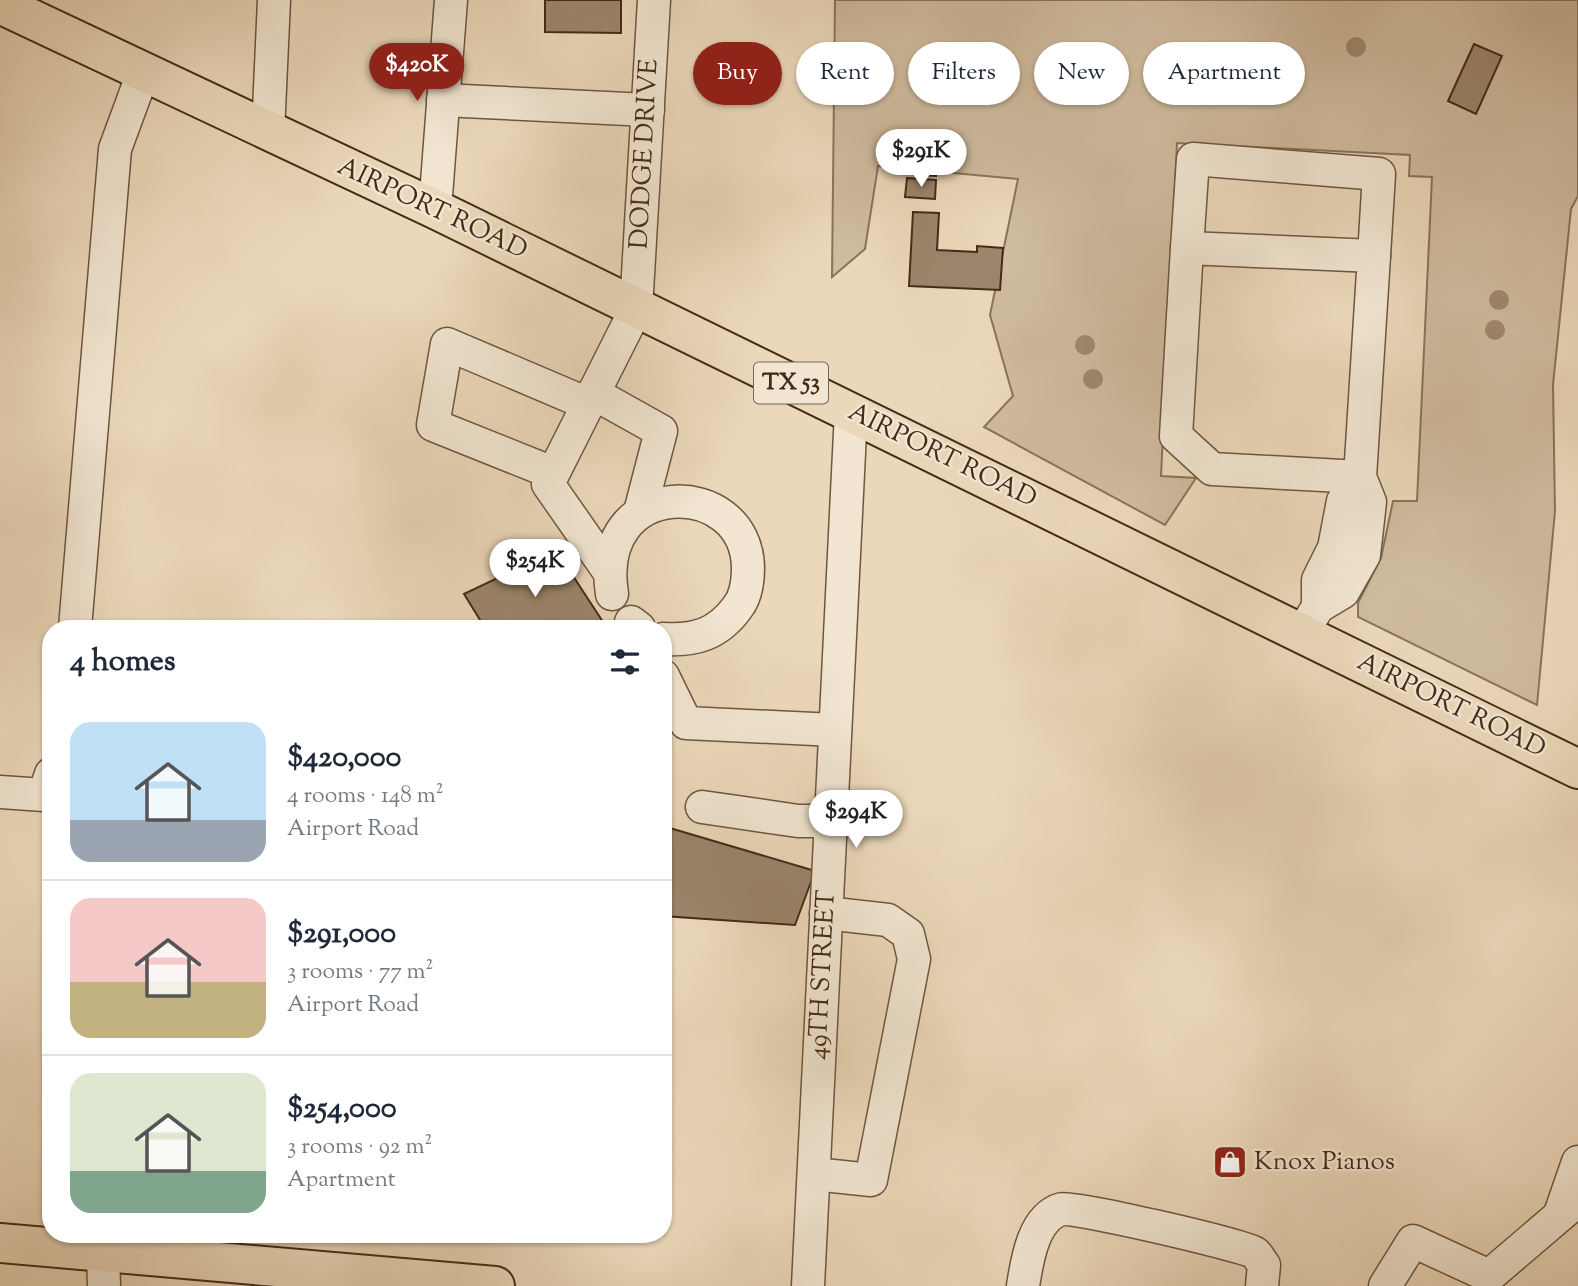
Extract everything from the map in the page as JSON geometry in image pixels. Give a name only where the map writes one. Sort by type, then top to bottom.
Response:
[{"type":"main road","name":"AIRPORT ROAD","points":[[0,3],[435,209],[851,412],[1310,620],[1578,769]]},
{"type":"main road","points":[[0,1243],[103,1269],[495,1286]]},
{"type":"street","points":[[268,132],[274,0]]},
{"type":"street","points":[[435,209],[451,0]]},
{"type":"street","name":"DODGE DRIVE","points":[[636,309],[654,0]]},
{"type":"street","points":[[76,620],[116,149],[143,73]]},
{"type":"street","points":[[443,100],[648,110]]},
{"type":"street","points":[[1310,620],[1343,592],[1363,555],[1370,502],[1360,477],[1379,174],[1193,159],[1176,436],[1212,469],[1360,477]]},
{"type":"street","points":[[1187,248],[1374,256]]},
{"type":"street","points":[[636,309],[548,484],[610,582],[612,548],[623,527],[640,512],[662,503],[685,500],[707,506],[733,528],[740,537],[748,559],[748,582],[741,604],[727,622],[707,634],[685,641],[672,640]]},
{"type":"street","points":[[553,473],[433,425],[447,344],[591,398],[661,431],[640,512]]},
{"type":"street","name":"49TH STREET","points":[[808,1286],[851,412]]},
{"type":"street","points":[[675,729],[835,730]]},
{"type":"street","points":[[0,792],[42,795]]},
{"type":"street","points":[[702,807],[798,821],[831,821]]},
{"type":"street","points":[[814,1174],[871,1180],[914,959],[908,934],[888,920],[826,913]]},
{"type":"street","points":[[1385,1286],[1413,1241],[1485,1281],[1569,1207],[1578,1162]]},
{"type":"street","points":[[1023,1286],[1034,1236],[1049,1217],[1062,1209],[1080,1208],[1134,1224],[1219,1240],[1255,1253],[1264,1265],[1262,1286]]},
{"type":"shaded area","points":[[835,0],[1578,0],[1578,196],[1571,209],[1553,385],[1555,511],[1537,705],[1358,617],[1358,603],[1381,558],[1393,501],[1417,501],[1432,177],[1409,176],[1410,155],[1177,143],[1161,476],[1196,478],[1165,525],[984,427],[1013,396],[990,315],[1018,179],[878,166],[865,249],[832,277],[834,105],[894,105],[894,42],[835,42]]},
{"type":"building","points":[[545,0],[621,0],[621,33],[545,32]]},
{"type":"building","points":[[1474,44],[1502,56],[1476,114],[1448,101]]},
{"type":"building","points":[[923,156],[938,158],[936,176],[921,175]]},
{"type":"building","points":[[907,178],[936,180],[935,199],[905,197]]},
{"type":"building","points":[[913,212],[939,213],[937,250],[977,252],[977,246],[1003,248],[1000,290],[909,286]]},
{"type":"building","points":[[556,550],[602,620],[480,620],[464,594]]},
{"type":"building","points":[[672,829],[815,871],[795,925],[672,917]]},
{"type":"place","name":"Knox Pianos","points":[[1230,1162]]}]
